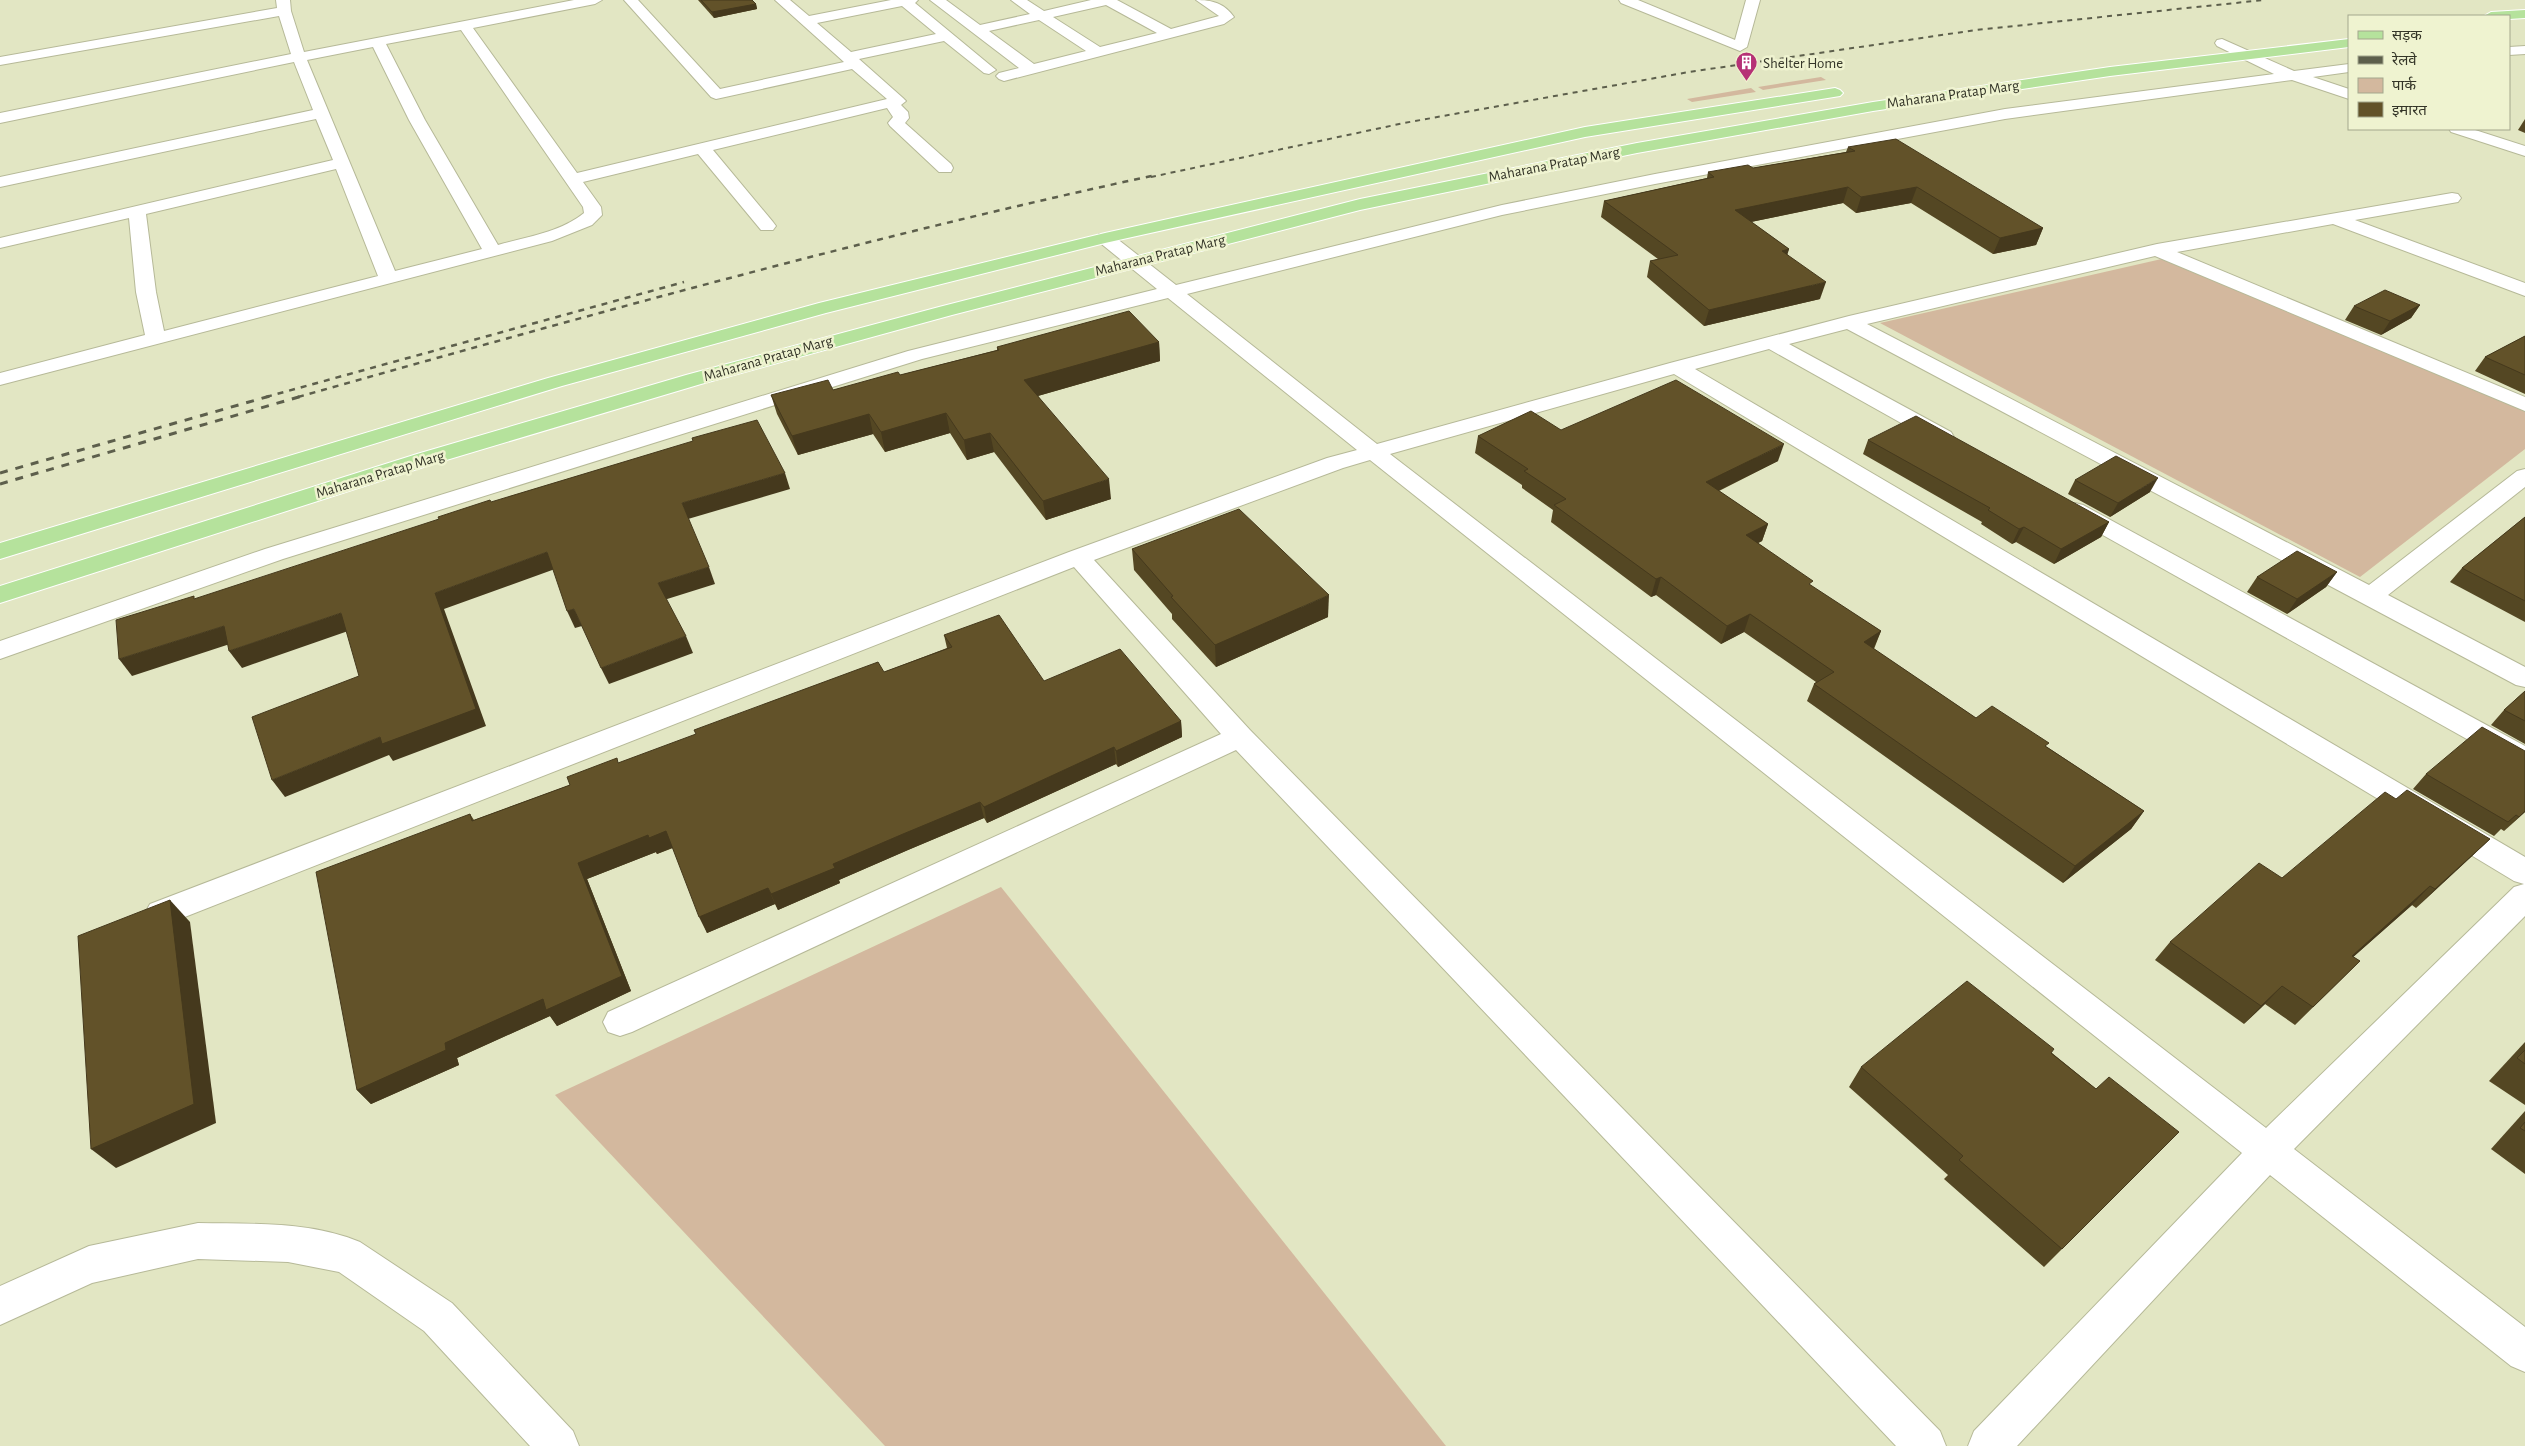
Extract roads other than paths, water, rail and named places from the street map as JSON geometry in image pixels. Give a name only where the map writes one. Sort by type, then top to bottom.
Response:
[{"type":"main road","points":[[2508,15],[2525,14]]},
{"type":"main road","name":"Maharana Pratap Marg","points":[[1901,84],[2222,43],[2348,29]]},
{"type":"main road","name":"Maharana Pratap Marg","points":[[0,595],[567,416],[846,336],[1396,196],[1614,152],[1831,112],[2240,54],[2348,43]]},
{"type":"main road","name":"Maharana Pratap Marg","points":[[0,552],[555,382],[819,309],[1105,238],[1585,132],[1853,91]]},
{"type":"street","points":[[0,118],[299,57],[595,0]]},
{"type":"street","points":[[631,0],[716,94],[946,36]]},
{"type":"street","points":[[574,179],[898,101],[782,0]]},
{"type":"street","points":[[937,0],[1031,69]]},
{"type":"street","points":[[1018,0],[1098,52]]},
{"type":"street","points":[[978,30],[1108,0],[1170,34]]},
{"type":"street","points":[[1004,76],[1170,34],[1227,17],[1224,13],[1203,0]]},
{"type":"street","points":[[1626,0],[1740,47],[1753,0]]},
{"type":"street","points":[[806,21],[873,4],[908,1],[946,36],[989,70]]},
{"type":"street","points":[[0,61],[284,5],[299,57],[389,278]]},
{"type":"street","points":[[0,378],[493,252],[567,230],[589,220],[593,215],[592,206],[464,25]]},
{"type":"street","points":[[378,42],[417,120],[493,252]]},
{"type":"street","points":[[2222,43],[2240,54],[2290,76],[2348,94]]},
{"type":"street","points":[[2510,51],[2525,50]]},
{"type":"street","points":[[0,650],[274,554],[915,355],[1502,210],[1782,154],[2005,114],[2348,68]]},
{"type":"street","points":[[890,103],[900,112],[902,118],[896,123],[945,168]]},
{"type":"street","points":[[0,182],[134,155],[322,113]]},
{"type":"street","points":[[2459,130],[2525,151]]},
{"type":"street","points":[[702,148],[767,226]]},
{"type":"street","points":[[0,242],[342,163]]},
{"type":"street","points":[[162,912],[1078,557],[1335,462],[1677,367],[1849,322],[2157,250],[2452,198]]},
{"type":"street","points":[[137,210],[146,292],[156,338]]},
{"type":"street","points":[[2333,219],[2525,290]]},
{"type":"street","points":[[1105,238],[1132,262],[1373,452],[2525,1352]]},
{"type":"street","points":[[2157,250],[2525,405]]},
{"type":"street","points":[[1849,322],[2525,678]]},
{"type":"street","points":[[1772,342],[1959,446]]},
{"type":"street","points":[[1677,367],[2525,872]]},
{"type":"street","points":[[2371,596],[2525,476]]},
{"type":"street","points":[[2055,499],[2525,759]]},
{"type":"street","points":[[1078,557],[1240,737],[1925,1446]]},
{"type":"street","points":[[620,1022],[1240,737]]},
{"type":"street","points":[[1989,1446],[2268,1151],[2525,896]]},
{"type":"street","points":[[0,1306],[89,1265],[198,1241],[288,1244],[347,1255],[438,1317],[558,1446]]},
{"type":"railway","points":[[1151,177],[1404,123],[1689,72],[1976,30],[2264,0]]},
{"type":"railway","points":[[298,397],[511,337],[832,251],[1156,175]]},
{"type":"railway","points":[[266,397],[684,282]]},
{"type":"railway","points":[[0,473],[270,396]]},
{"type":"railway","points":[[0,484],[302,396]]},
{"type":"place","name":"Shelter Home","points":[[1747,82]]}]
